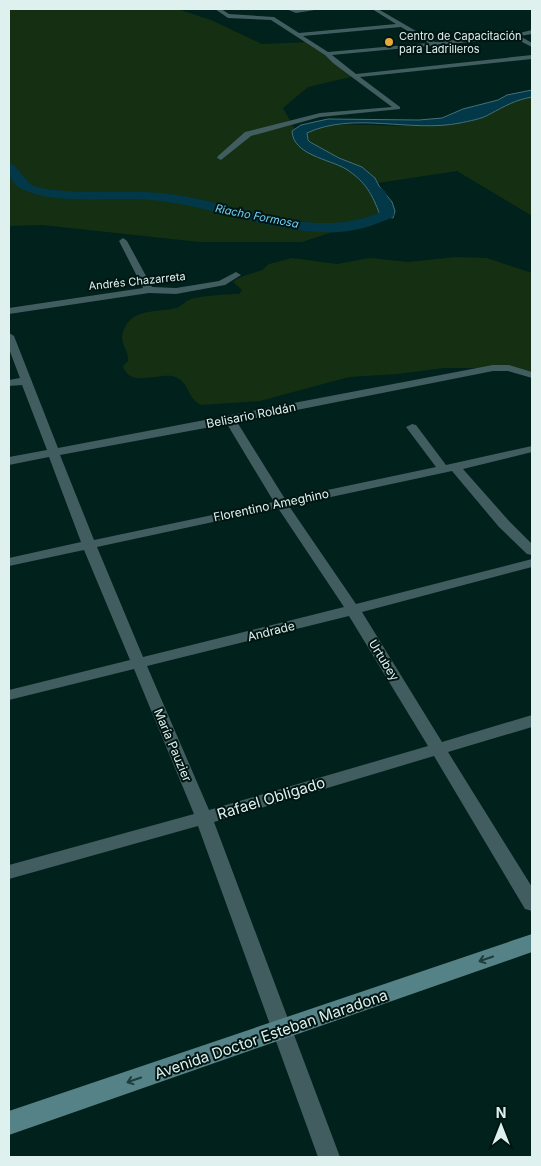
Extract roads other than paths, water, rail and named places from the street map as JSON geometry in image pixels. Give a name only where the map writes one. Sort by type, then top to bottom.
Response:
[{"type":"main road","name":"Avenida Doctor Esteban Maradona","points":[[9,1123],[282,1031],[532,943]]},
{"type":"street","points":[[218,9],[225,15],[272,18],[327,54],[335,62],[398,108],[320,115],[248,134],[221,158]]},
{"type":"street","points":[[289,9],[296,11],[318,9]]},
{"type":"street","points":[[375,9],[434,44]]},
{"type":"street","points":[[296,35],[402,25]]},
{"type":"street","points":[[327,54],[515,36],[532,32]]},
{"type":"street","points":[[515,36],[532,45]]},
{"type":"street","points":[[355,76],[532,57]]},
{"type":"street","points":[[123,240],[150,290]]},
{"type":"street","name":"Andrés Chazarreta","points":[[9,311],[150,290],[176,291],[222,283],[236,275]]},
{"type":"street","name":"María Pauzier","points":[[9,336],[52,453],[89,545],[204,818],[329,1157]]},
{"type":"street","name":"Belisario Roldán","points":[[9,461],[493,368],[509,368],[532,374]]},
{"type":"street","points":[[9,383],[25,380]]},
{"type":"street","name":"Urtubey","points":[[230,420],[281,503],[353,610],[532,903]]},
{"type":"street","points":[[412,427],[449,468],[532,550]]},
{"type":"street","name":"Florentino Ameghino","points":[[9,562],[532,449]]},
{"type":"street","name":"Andrade","points":[[9,695],[353,610],[532,563]]},
{"type":"street","name":"Rafael Obligado","points":[[9,872],[204,818],[532,721]]},
{"type":"water","points":[[532,90],[532,97],[510,104],[475,120],[460,123],[422,126],[344,124],[325,127],[307,133],[310,142],[339,158],[362,167],[375,178],[392,202],[395,211],[393,218],[380,215],[371,195],[363,184],[346,169],[313,155],[298,146],[292,131],[301,125],[328,119],[419,120],[442,118],[463,109],[498,100],[507,95]]},
{"type":"waterway","name":"Riacho Formosa","points":[[9,167],[23,185],[31,189],[51,193],[165,197],[279,222],[339,228],[365,224],[388,214],[379,191]]},
{"type":"place","name":"Centro de Capacitación para Ladrilleros","points":[[389,42]]}]
